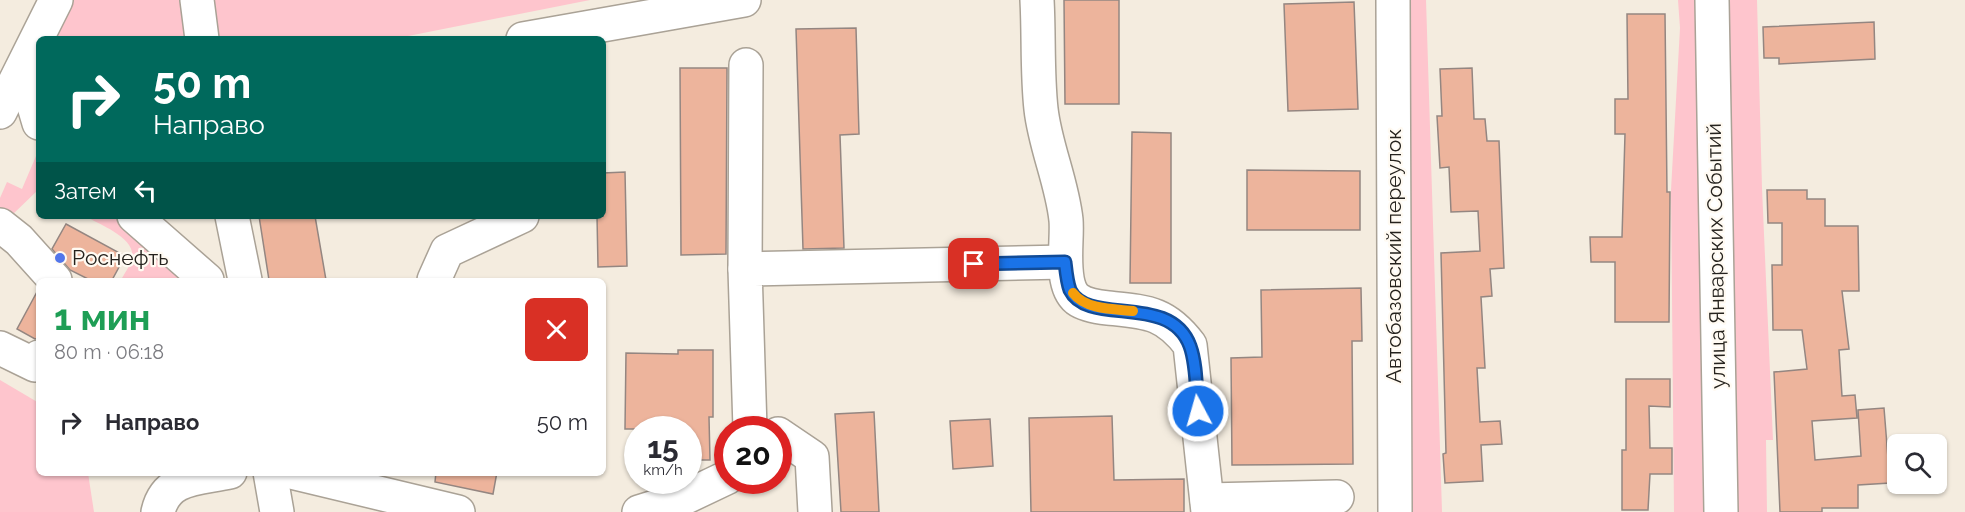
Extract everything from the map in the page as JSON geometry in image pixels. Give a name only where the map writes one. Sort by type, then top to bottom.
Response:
[{"type":"street","points":[[37,36],[56,0]]},
{"type":"street","points":[[197,0],[202,36]]},
{"type":"street","points":[[540,36],[744,0]]},
{"type":"street","points":[[1037,0],[1041,111],[1058,177],[1066,221],[1065,262],[1070,289],[1077,299],[1101,307],[1158,315],[1176,327],[1190,345],[1208,506],[1337,497]]},
{"type":"street","name":"Автобазовский переулок","points":[[1393,0],[1395,512]]},
{"type":"street","name":"улица Январских Событий","points":[[1712,0],[1721,512]]},
{"type":"street","points":[[0,112],[36,37]]},
{"type":"street","points":[[746,65],[745,269],[757,416]]},
{"type":"street","points":[[20,67],[36,114]]},
{"type":"street","points":[[137,219],[205,278]]},
{"type":"street","points":[[233,219],[245,278]]},
{"type":"street","points":[[435,278],[447,251],[516,219]]},
{"type":"street","points":[[0,225],[19,240],[53,278]]},
{"type":"street","points":[[745,269],[1065,262]]},
{"type":"street","points":[[0,348],[35,365],[36,363]]},
{"type":"street","points":[[792,443],[812,457],[815,512]]},
{"type":"street","points":[[158,512],[161,499],[172,486],[213,476]]},
{"type":"street","points":[[271,476],[277,512]]},
{"type":"street","points":[[333,477],[393,504],[458,512]]},
{"type":"street","points":[[639,512],[685,505],[714,486]]},
{"type":"shaded area","points":[[68,0],[187,0],[191,36],[58,36]]},
{"type":"shaded area","points":[[209,0],[590,0],[408,36],[212,36]]},
{"type":"shaded area","points":[[1403,0],[1426,0],[1442,512],[1408,512]]},
{"type":"shaded area","points":[[1678,0],[1698,0],[1703,512],[1674,512],[1671,190],[1680,28]]},
{"type":"shaded area","points":[[1727,0],[1757,0],[1762,188],[1773,440],[1766,440],[1767,512],[1731,512]]},
{"type":"shaded area","points":[[36,156],[36,192],[11,216],[0,210],[0,198],[7,182],[22,189]]},
{"type":"shaded area","points":[[90,219],[124,219],[186,278],[122,278],[132,259],[132,251],[116,233]]},
{"type":"shaded area","points":[[0,380],[36,401],[36,476],[88,476],[94,512],[0,512]]},
{"type":"building","points":[[1064,0],[1119,0],[1119,104],[1065,104]]},
{"type":"building","points":[[1354,2],[1358,109],[1288,111],[1284,4]]},
{"type":"building","points":[[1627,14],[1665,14],[1667,192],[1670,192],[1669,322],[1615,322],[1615,262],[1591,262],[1590,237],[1622,237],[1625,134],[1615,134],[1615,99],[1628,99]]},
{"type":"building","points":[[1874,22],[1875,59],[1779,64],[1779,58],[1764,58],[1763,27]]},
{"type":"building","points":[[856,28],[859,134],[840,135],[844,248],[803,249],[796,29]]},
{"type":"building","points":[[680,68],[727,68],[726,254],[681,255]]},
{"type":"building","points":[[1472,68],[1474,119],[1485,119],[1487,141],[1499,141],[1504,268],[1490,269],[1492,296],[1481,297],[1485,368],[1477,368],[1480,422],[1500,421],[1502,444],[1481,445],[1483,481],[1445,483],[1441,253],[1480,251],[1478,211],[1451,212],[1449,167],[1440,168],[1437,116],[1442,116],[1440,69]]},
{"type":"building","points":[[1132,132],[1171,133],[1171,283],[1130,283]]},
{"type":"building","points":[[1247,170],[1360,171],[1360,230],[1247,230]]},
{"type":"building","points":[[625,172],[627,266],[598,267],[597,219],[606,219],[606,173]]},
{"type":"building","points":[[1767,190],[1807,190],[1807,199],[1825,199],[1825,226],[1858,226],[1859,291],[1842,291],[1849,349],[1839,350],[1842,396],[1855,395],[1857,418],[1812,421],[1815,460],[1861,456],[1858,410],[1884,408],[1887,483],[1858,485],[1858,508],[1822,508],[1822,512],[1780,512],[1774,372],[1807,369],[1802,330],[1773,330],[1772,265],[1782,265],[1782,223],[1768,223]]},
{"type":"building","points":[[259,219],[316,219],[326,278],[269,278]]},
{"type":"building","points":[[66,224],[125,256],[113,278],[86,278],[70,270],[52,249]]},
{"type":"building","points":[[1361,288],[1362,341],[1352,341],[1353,464],[1232,465],[1231,358],[1262,357],[1261,290]]},
{"type":"building","points":[[36,294],[36,339],[17,329]]},
{"type":"building","points":[[678,350],[713,350],[713,417],[709,417],[710,460],[702,460],[702,416],[625,416],[626,353],[678,354]]},
{"type":"building","points":[[1626,379],[1670,379],[1670,407],[1649,406],[1650,448],[1672,448],[1672,474],[1650,474],[1648,510],[1622,510],[1622,450],[1626,450]]},
{"type":"building","points":[[874,412],[879,512],[841,512],[835,414]]},
{"type":"building","points":[[1112,416],[1114,480],[1184,479],[1184,512],[1031,512],[1029,418]]},
{"type":"building","points":[[990,419],[993,466],[953,469],[950,421]]},
{"type":"building","points":[[436,476],[496,476],[493,494],[435,482]]},
{"type":"slow traffic","points":[[1073,293],[1077,299],[1091,305],[1133,311]]},
{"type":"place","name":"Роснефть","points":[[60,258]]},
{"type":"route","points":[[974,264],[1065,262],[1070,289],[1077,299],[1101,307],[1158,315],[1176,327],[1190,345],[1198,411]]}]
